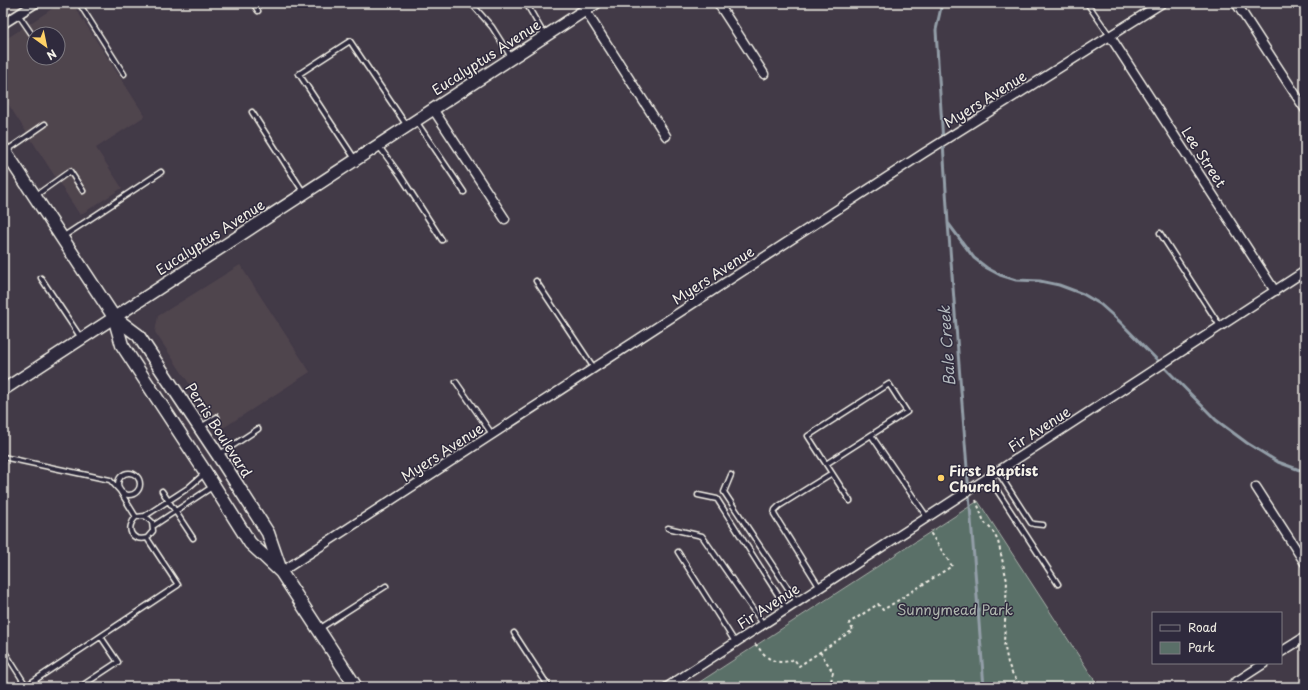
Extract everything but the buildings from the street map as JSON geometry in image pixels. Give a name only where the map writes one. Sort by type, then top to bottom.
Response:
[{"type":"main road","name":"Perris Boulevard","points":[[4,149],[114,317],[122,345],[250,543],[281,572],[356,687]]},
{"type":"main road","name":"Perris Boulevard","points":[[114,317],[138,335],[268,532],[281,572]]},
{"type":"street","points":[[3,24],[36,3]]},
{"type":"street","name":"Eucalyptus Avenue","points":[[3,390],[596,3]]},
{"type":"street","points":[[718,3],[764,74]]},
{"type":"street","name":"Myers Avenue","points":[[281,572],[924,153],[1110,36],[1150,6],[1162,3]]},
{"type":"street","points":[[1236,3],[1305,109]]},
{"type":"street","points":[[585,10],[666,136]]},
{"type":"street","name":"Lee Street","points":[[1110,36],[1275,291]]},
{"type":"street","name":"Eucalyptus Avenue","points":[[433,109],[505,219]]},
{"type":"street","name":"Fir Avenue","points":[[667,687],[1305,271]]},
{"type":"street","points":[[1256,487],[1305,563]]},
{"type":"street","points":[[1282,651],[1305,636]]},
{"type":"street","points":[[1228,687],[1262,664]]},
{"type":"lane","points":[[79,3],[124,74]]},
{"type":"lane","points":[[253,3],[258,11]]},
{"type":"lane","points":[[471,3],[492,27],[512,58]]},
{"type":"lane","points":[[526,3],[545,36]]},
{"type":"lane","points":[[1087,3],[1110,36]]},
{"type":"lane","points":[[18,14],[26,26]]},
{"type":"lane","points":[[356,160],[299,74],[350,41],[464,192]]},
{"type":"lane","points":[[252,112],[304,193]]},
{"type":"lane","points":[[4,149],[45,124]]},
{"type":"lane","points":[[378,145],[400,175],[442,240]]},
{"type":"lane","points":[[35,196],[70,171],[83,191]]},
{"type":"lane","points":[[62,237],[161,172]]},
{"type":"lane","points":[[1160,233],[1220,327]]},
{"type":"lane","points":[[41,278],[82,338]]},
{"type":"lane","points":[[536,281],[594,368]]},
{"type":"lane","points":[[456,382],[493,434]]},
{"type":"lane","points":[[826,464],[906,412],[889,384],[808,436],[826,464],[850,501]]},
{"type":"lane","points":[[199,428],[217,417]]},
{"type":"lane","points":[[218,456],[258,429]]},
{"type":"lane","points":[[871,435],[928,518]]},
{"type":"lane","points":[[3,457],[110,480],[120,491],[136,517]]},
{"type":"lane","points":[[998,472],[1031,523],[1043,525]]},
{"type":"lane","points":[[130,473],[138,478],[140,486],[136,493],[127,495],[120,491],[118,483],[122,476],[130,473]]},
{"type":"lane","points":[[145,516],[152,522],[153,526],[151,535],[147,538],[138,539],[131,533],[130,524],[136,517],[145,516],[206,473]]},
{"type":"lane","points":[[820,588],[774,514],[775,510],[779,506],[832,473]]},
{"type":"lane","points":[[731,475],[724,492],[797,602]]},
{"type":"lane","points":[[989,478],[1058,584]]},
{"type":"lane","points":[[153,526],[214,486]]},
{"type":"lane","points":[[162,491],[193,538]]},
{"type":"lane","points":[[698,495],[716,499],[787,609]]},
{"type":"lane","points":[[668,528],[702,536],[764,624]]},
{"type":"lane","points":[[3,649],[27,686],[178,585],[147,538]]},
{"type":"lane","points":[[678,552],[736,642]]},
{"type":"lane","points":[[319,629],[386,586]]},
{"type":"lane","points":[[514,633],[549,687]]},
{"type":"lane","points":[[80,687],[118,662],[101,636]]},
{"type":"path","points":[[976,500],[984,522],[992,530],[998,542],[1007,581],[1004,644],[1012,673],[1022,687]]},
{"type":"path","points":[[755,644],[765,656],[771,660],[782,662],[794,659],[799,666],[853,630],[848,623],[878,604],[883,610],[952,566],[931,534],[931,530]]},
{"type":"path","points":[[820,652],[833,672],[830,687]]},
{"type":"shaded area","points":[[61,3],[72,3],[145,116],[96,148],[122,188],[80,215],[3,96],[3,41]]},
{"type":"shaded area","points":[[240,265],[310,372],[220,430],[155,332],[158,316]]},
{"type":"green space","name":"Sunnymead Park","points":[[978,501],[1099,687],[692,687]]},
{"type":"waterway","name":"Bale Creek","points":[[942,3],[936,30],[948,223],[984,687]]},
{"type":"waterway","points":[[948,223],[974,258],[987,268],[1000,275],[1016,280],[1040,281],[1059,285],[1083,294],[1100,304],[1118,320],[1216,420],[1247,443],[1278,462],[1305,472]]},
{"type":"place","name":"First Baptist Church","points":[[941,478]]}]
